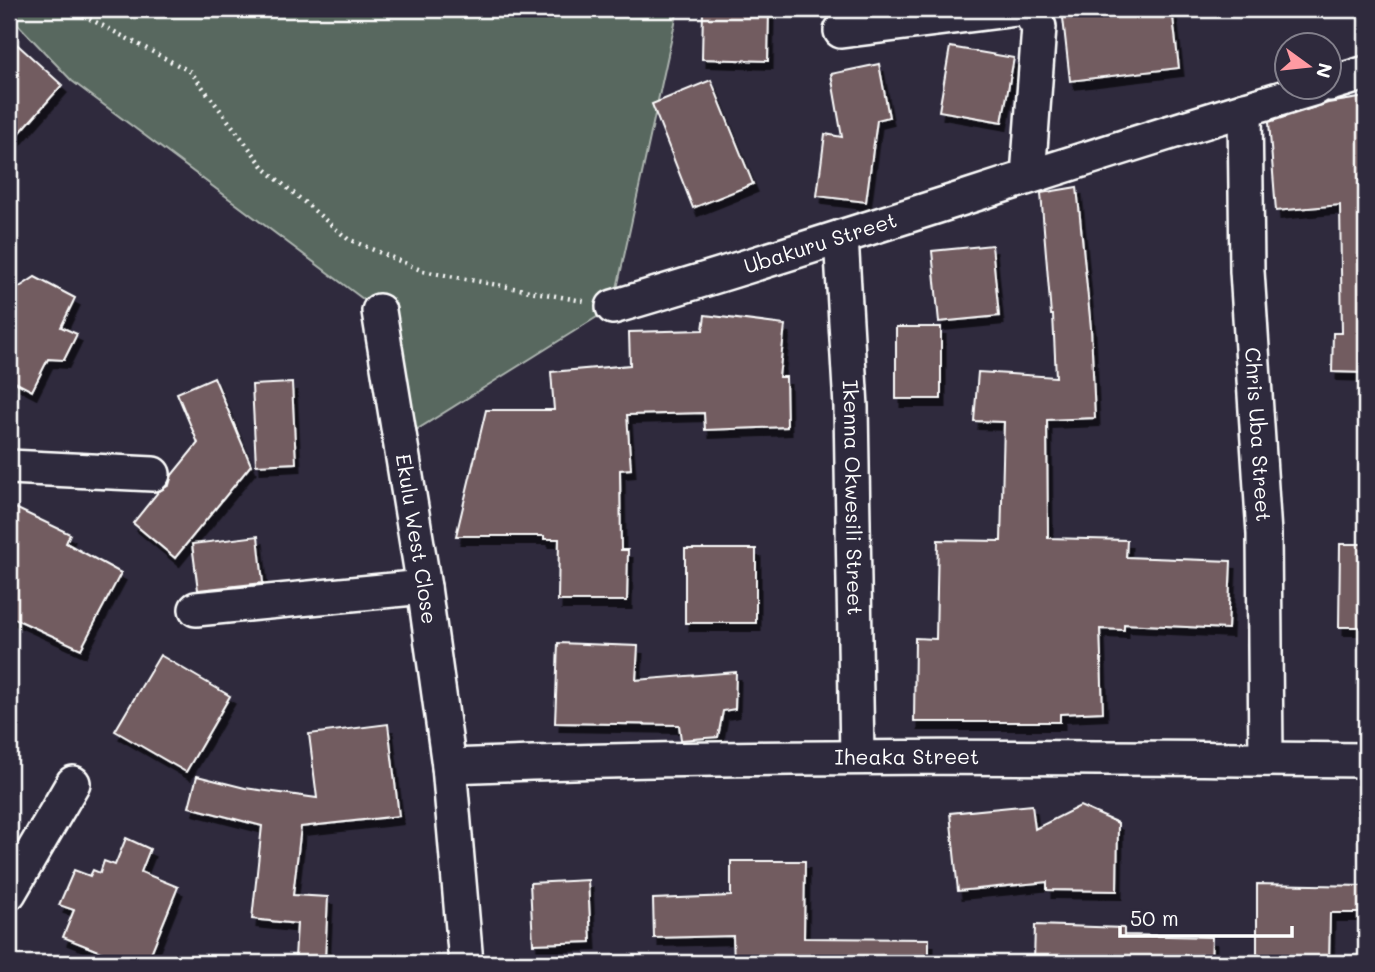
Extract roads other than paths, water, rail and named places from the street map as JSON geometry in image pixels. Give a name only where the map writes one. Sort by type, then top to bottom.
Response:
[{"type":"street","points":[[841,31],[1017,9],[1028,11],[1038,27],[1028,176]]},
{"type":"street","points":[[1344,79],[1366,73]]},
{"type":"street","name":"Ubakuru Street","points":[[613,307],[1274,100]]},
{"type":"street","name":"Chris Uba Street","points":[[1245,108],[1247,271],[1264,534],[1266,759]]},
{"type":"street","name":"Ikenna Okwesili Street","points":[[841,237],[851,407],[857,757]]},
{"type":"street","name":"Ekulu West Close","points":[[379,311],[424,587],[449,766],[466,963]]},
{"type":"street","points":[[9,467],[153,474]]},
{"type":"street","points":[[195,609],[424,587]]},
{"type":"street","name":"Iheaka Street","points":[[449,766],[610,760],[857,757],[1366,760]]},
{"type":"street","points":[[9,891],[74,783]]}]
